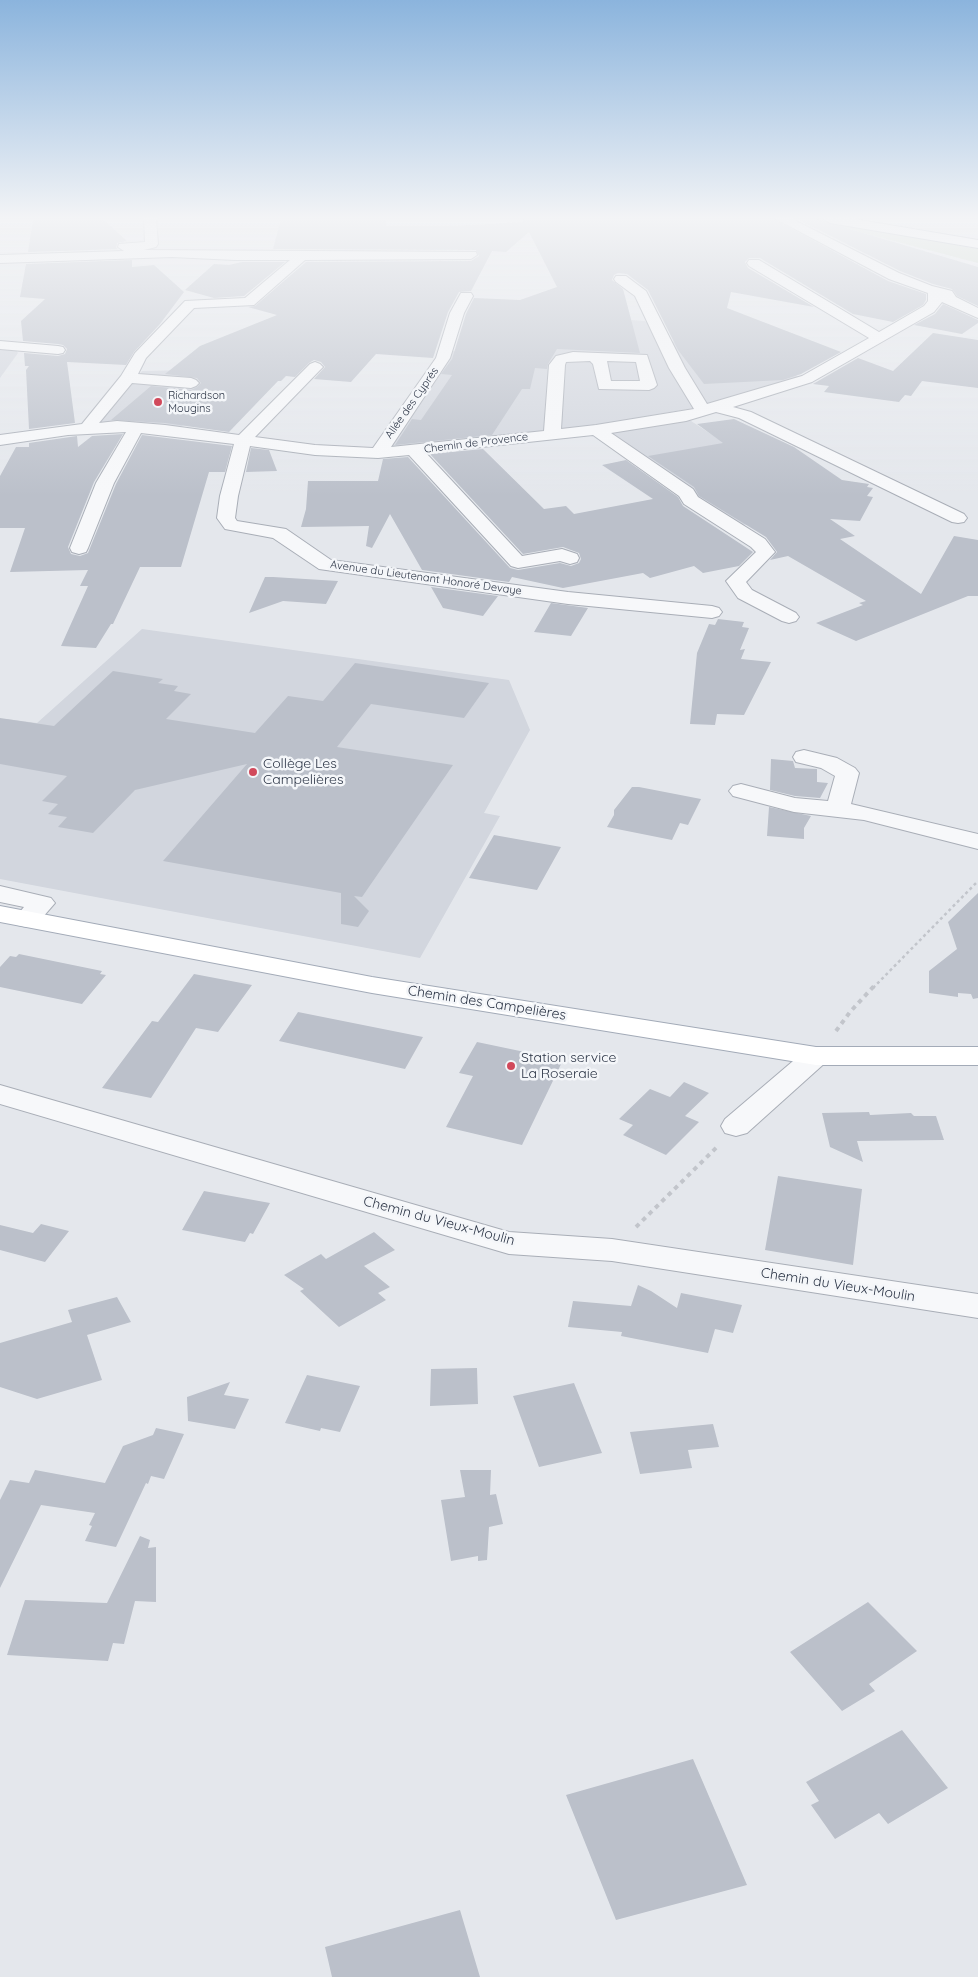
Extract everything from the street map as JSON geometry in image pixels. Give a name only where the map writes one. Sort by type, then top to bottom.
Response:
[{"type":"main road","name":"Chemin des Campelières","points":[[0,914],[372,985],[816,1056],[978,1056]]},
{"type":"street","points":[[93,427],[90,423],[128,378],[140,356],[183,311]]},
{"type":"street","name":"Allée des Cyprés","points":[[378,453],[443,358],[458,311]]},
{"type":"street","points":[[649,311],[677,368],[709,409],[745,415],[958,518]]},
{"type":"street","points":[[833,311],[878,337]]},
{"type":"street","name":"Chemin de Provence","points":[[0,440],[93,427],[136,428],[315,450],[378,453],[596,430],[709,409],[807,379],[878,337],[912,311]]},
{"type":"street","points":[[0,344],[58,350]]},
{"type":"street","points":[[552,434],[557,365],[561,359],[573,356],[594,356]]},
{"type":"street","points":[[243,440],[315,367]]},
{"type":"street","points":[[128,378],[191,383]]},
{"type":"street","points":[[79,548],[105,483],[136,428]]},
{"type":"street","points":[[596,430],[687,493],[690,500],[758,543],[766,552],[736,581],[745,594],[789,617]]},
{"type":"street","name":"Avenue du Lieutenant Honoré Devaye","points":[[243,440],[229,496],[226,518],[231,525],[279,533],[326,565],[568,598],[712,612]]},
{"type":"street","points":[[415,450],[518,562],[562,555],[570,558]]},
{"type":"street","points":[[804,757],[829,763],[847,773],[838,809]]},
{"type":"street","points":[[741,791],[794,805],[864,813],[978,842]]},
{"type":"street","points":[[0,894],[42,903],[27,919]]},
{"type":"street","points":[[736,1126],[816,1056]]},
{"type":"street","name":"Chemin du Vieux-Moulin","points":[[0,1094],[509,1243],[612,1250],[978,1306]]},
{"type":"path","points":[[816,1056],[856,1006],[978,881]]},
{"type":"path","points":[[612,1250],[708,1159],[736,1126]]},
{"type":"shaded area","points":[[573,316],[645,321],[678,345],[745,343],[799,377],[689,409],[576,428],[389,447],[453,351],[519,350]]},
{"type":"shaded area","points":[[0,346],[14,347],[18,353],[0,378]]},
{"type":"shaded area","points":[[241,369],[181,427],[97,422],[142,371]]},
{"type":"shaded area","points":[[688,419],[829,512],[729,527],[608,432]]},
{"type":"shaded area","name":"Collège Les Campelières","points":[[142,629],[509,680],[530,730],[484,813],[500,816],[420,958],[0,879],[0,724],[6,719],[37,723]]},
{"type":"building","points":[[32,311],[170,311],[134,352],[126,365],[67,362],[75,423],[29,429],[26,370],[29,366],[25,366],[24,353],[58,356],[65,354],[67,349],[63,345],[58,344],[23,341],[21,321]]},
{"type":"building","points":[[263,311],[448,311],[433,358],[376,354],[351,382],[314,379],[325,367],[321,362],[314,360],[295,377],[286,376],[281,381],[278,381],[229,432],[165,423],[111,420],[151,386],[191,390],[197,387],[201,383],[197,378],[165,374],[200,346],[277,315]]},
{"type":"building","points":[[467,311],[629,311],[640,353],[557,349],[547,369],[535,368],[530,389],[522,389],[492,435],[395,445],[412,419],[421,420],[452,375],[441,374],[452,359]]},
{"type":"building","points":[[659,311],[735,311],[841,352],[801,374],[783,380],[704,384],[678,350]]},
{"type":"building","points":[[848,311],[912,311],[893,322],[853,314]]},
{"type":"building","points":[[937,311],[959,311],[978,320],[978,323],[962,334],[914,325]]},
{"type":"building","points":[[933,333],[978,340],[978,388],[922,381],[911,396],[905,395],[899,402],[824,392],[829,386],[813,384],[858,358],[893,371]]},
{"type":"building","points":[[734,419],[794,447],[842,480],[869,484],[867,487],[873,488],[867,496],[873,497],[860,521],[830,519],[855,536],[840,539],[921,594],[954,536],[978,540],[978,596],[968,596],[856,641],[816,623],[863,605],[859,603],[866,601],[788,556],[770,560],[777,552],[766,537],[699,496],[694,487],[648,456],[723,443],[697,424]]},
{"type":"building","points":[[123,434],[94,482],[68,547],[71,554],[80,556],[88,553],[116,484],[142,435],[232,446],[225,472],[209,472],[181,567],[140,567],[113,624],[111,624],[96,648],[61,646],[88,586],[80,586],[88,570],[10,572],[25,528],[0,528],[0,476],[16,447],[29,447],[29,443],[77,436],[78,447],[92,436]]},
{"type":"building","points":[[251,448],[269,450],[277,471],[246,472]]},
{"type":"building","points":[[483,449],[544,509],[566,506],[574,514],[653,499],[602,465],[626,460],[678,497],[683,506],[753,552],[739,566],[703,573],[694,566],[650,578],[643,573],[563,588],[512,577],[509,582],[422,570],[390,514],[372,548],[366,546],[369,526],[301,527],[306,509],[308,481],[378,481],[383,459],[408,457],[510,568],[518,570],[560,563],[571,566],[579,563],[581,559],[579,553],[563,547],[523,554],[430,454]]},
{"type":"building","points":[[265,577],[338,581],[326,604],[283,601],[249,613]]},
{"type":"building","points":[[431,587],[498,596],[483,616],[443,608]]},
{"type":"building","points":[[551,603],[588,608],[571,636],[534,632]]},
{"type":"building","points":[[718,619],[744,622],[742,627],[749,628],[740,650],[745,649],[741,659],[771,662],[744,715],[717,714],[715,725],[690,724],[697,653],[709,624],[715,625]]},
{"type":"building","points":[[355,663],[489,683],[464,718],[371,704],[337,747],[453,765],[362,897],[354,896],[369,911],[358,927],[341,924],[341,893],[163,861],[247,764],[135,790],[93,833],[58,827],[67,817],[48,814],[58,804],[42,801],[67,776],[0,764],[0,718],[54,726],[113,671],[163,679],[158,683],[178,686],[174,691],[191,694],[166,719],[255,733],[288,696],[323,701]]},
{"type":"building","points":[[771,759],[793,761],[795,768],[817,769],[817,782],[828,783],[820,798],[795,796],[770,790]]},
{"type":"building","points":[[632,787],[701,799],[688,825],[680,823],[672,840],[607,827],[614,815],[614,810]]},
{"type":"building","points":[[769,807],[811,816],[804,828],[804,839],[767,836]]},
{"type":"building","points":[[494,835],[561,847],[537,890],[469,878]]},
{"type":"building","points":[[978,893],[978,998],[973,999],[971,994],[958,993],[958,997],[929,993],[929,971],[957,949],[948,922]]},
{"type":"building","points":[[19,954],[102,971],[100,974],[106,975],[82,1004],[0,987],[0,967],[10,956],[16,957]]},
{"type":"building","points":[[194,974],[252,985],[218,1032],[196,1028],[151,1098],[102,1088],[152,1021],[158,1022]]},
{"type":"building","points":[[298,1012],[423,1037],[405,1069],[279,1041]]},
{"type":"building","points":[[477,1042],[563,1060],[522,1145],[446,1127],[473,1076],[459,1073]]},
{"type":"building","points":[[684,1082],[709,1093],[685,1116],[699,1122],[666,1155],[623,1135],[633,1125],[619,1119],[650,1089],[670,1097]]},
{"type":"building","points":[[869,1112],[870,1115],[911,1113],[914,1116],[936,1116],[944,1140],[857,1141],[863,1162],[830,1147],[822,1113]]},
{"type":"building","points":[[778,1176],[862,1189],[853,1265],[765,1250]]},
{"type":"building","points":[[204,1191],[270,1203],[253,1234],[250,1233],[245,1242],[182,1230]]},
{"type":"building","points":[[41,1224],[69,1231],[45,1262],[0,1250],[0,1225],[33,1233]]},
{"type":"building","points":[[374,1232],[395,1250],[364,1266],[390,1287],[378,1293],[386,1300],[339,1327],[300,1291],[304,1289],[284,1275],[321,1254],[326,1259]]},
{"type":"building","points":[[638,1285],[677,1308],[681,1293],[742,1305],[733,1333],[715,1329],[708,1353],[621,1336],[622,1332],[568,1327],[573,1301],[631,1306]]},
{"type":"building","points":[[117,1297],[131,1322],[87,1335],[102,1380],[37,1399],[0,1387],[0,1343],[72,1322],[68,1310]]},
{"type":"building","points":[[477,1368],[478,1404],[430,1406],[431,1369]]},
{"type":"building","points":[[307,1375],[360,1386],[340,1432],[321,1428],[320,1431],[285,1423]]},
{"type":"building","points":[[230,1382],[224,1395],[249,1399],[235,1429],[188,1421],[187,1397]]},
{"type":"building","points":[[574,1383],[602,1453],[539,1467],[513,1396]]},
{"type":"building","points":[[713,1424],[719,1447],[688,1450],[692,1468],[640,1474],[630,1432]]},
{"type":"building","points":[[156,1428],[184,1434],[164,1479],[151,1476],[148,1484],[146,1483],[116,1547],[85,1541],[92,1526],[89,1525],[95,1513],[41,1505],[0,1588],[0,1500],[10,1480],[29,1483],[35,1470],[105,1483],[123,1446],[153,1435]]},
{"type":"building","points":[[460,1470],[491,1470],[490,1495],[496,1494],[503,1524],[489,1527],[487,1560],[478,1561],[478,1556],[451,1561],[441,1500],[465,1497]]},
{"type":"building","points":[[140,1536],[150,1540],[148,1548],[156,1547],[156,1602],[135,1601],[124,1644],[113,1643],[108,1661],[7,1655],[25,1600],[107,1603]]},
{"type":"building","points":[[868,1602],[917,1651],[869,1684],[875,1691],[842,1711],[790,1652]]},
{"type":"building","points":[[902,1730],[948,1788],[888,1824],[879,1813],[835,1839],[811,1805],[819,1801],[806,1782]]},
{"type":"building","points":[[693,1759],[747,1885],[616,1920],[566,1795]]},
{"type":"building","points":[[460,1910],[480,1977],[332,1977],[325,1947]]},
{"type":"place","name":"Richardson Mougins","points":[[158,402]]},
{"type":"place","name":"Collège Les Campelières","points":[[253,772]]},
{"type":"place","name":"Station service La Roseraie","points":[[511,1066]]}]
